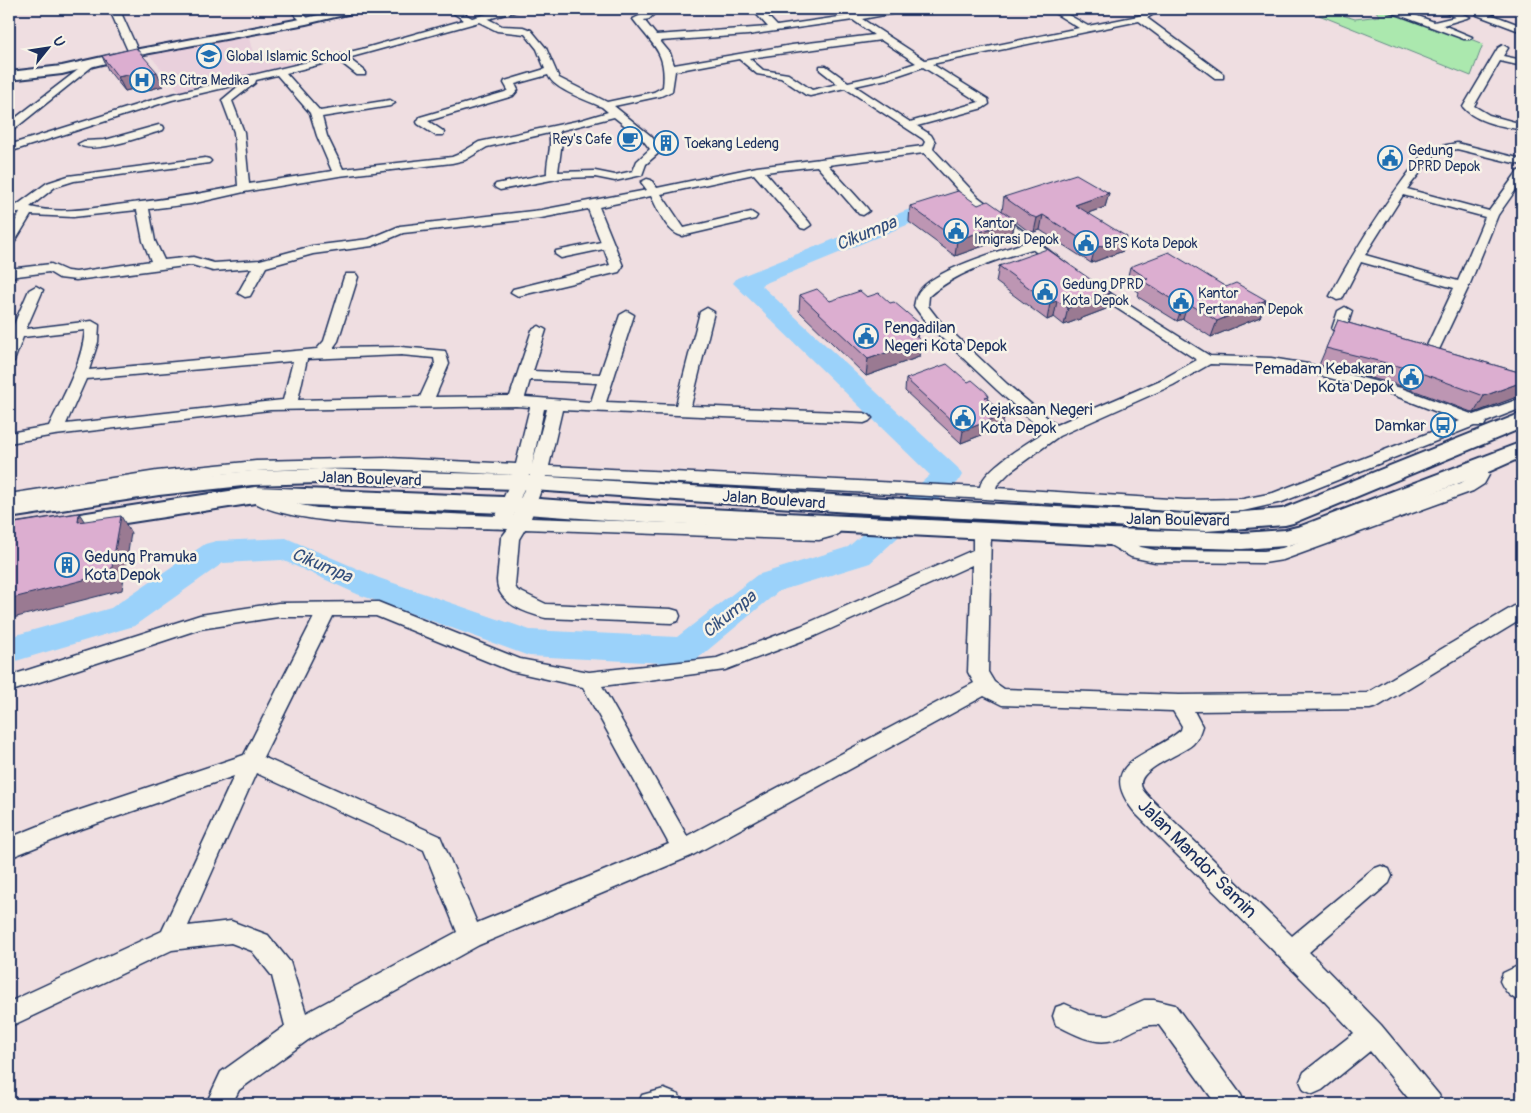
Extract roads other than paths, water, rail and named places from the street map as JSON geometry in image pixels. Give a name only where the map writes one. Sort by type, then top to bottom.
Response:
[{"type":"main road","name":"Jalan Boulevard","points":[[9,533],[255,495],[513,519],[607,512],[1206,523],[1285,517],[1522,420]]},
{"type":"main road","name":"Jalan Boulevard","points":[[9,510],[159,487],[252,478],[319,476],[529,476],[846,517],[982,531],[1242,541],[1285,538],[1307,532],[1478,468],[1522,449]]},
{"type":"street","points":[[118,9],[117,15],[134,53]]},
{"type":"street","points":[[293,9],[306,21]]},
{"type":"street","points":[[9,76],[62,70],[134,53],[306,21],[356,9]]},
{"type":"street","points":[[451,9],[500,29],[528,32],[541,48],[555,80],[606,105],[647,138],[656,150],[641,163],[638,173]]},
{"type":"street","points":[[9,149],[169,98],[340,57],[514,9]]},
{"type":"street","points":[[606,105],[657,94],[668,89],[670,69],[664,52],[655,38],[638,19],[646,18],[650,14],[648,9]]},
{"type":"street","points":[[756,9],[774,28]]},
{"type":"street","points":[[842,9],[984,101],[984,104],[910,125]]},
{"type":"street","points":[[655,38],[710,36],[855,18],[901,9]]},
{"type":"street","points":[[1052,9],[1084,28]]},
{"type":"street","points":[[741,56],[760,72],[784,76],[810,93],[883,77],[926,63],[1084,28],[1141,18],[1158,9]]},
{"type":"street","points":[[1391,9],[1467,37]]},
{"type":"street","points":[[1443,9],[1465,17]]},
{"type":"street","points":[[1435,24],[1495,9],[1522,23]]},
{"type":"street","points":[[1480,13],[1522,29]]},
{"type":"street","points":[[523,18],[525,27],[523,30]]},
{"type":"street","points":[[1141,18],[1219,76]]},
{"type":"street","points":[[803,36],[866,24]]},
{"type":"street","points":[[794,26],[811,46]]},
{"type":"street","points":[[670,69],[741,56],[884,37]]},
{"type":"street","points":[[1503,48],[1468,107],[1470,110],[1487,117],[1522,127]]},
{"type":"street","points":[[340,57],[361,73]]},
{"type":"street","points":[[1497,58],[1522,63]]},
{"type":"street","points":[[9,128],[91,63]]},
{"type":"street","points":[[823,68],[845,85],[927,137],[930,142],[927,149]]},
{"type":"street","points":[[439,133],[422,122],[424,119],[509,94],[513,90],[509,83],[550,71]]},
{"type":"street","points":[[280,72],[317,115],[322,136],[339,173]]},
{"type":"street","points":[[244,188],[239,132],[227,100],[257,77]]},
{"type":"street","points":[[317,115],[390,102]]},
{"type":"street","points":[[18,209],[67,214],[142,206],[191,200],[244,188],[310,182],[339,173],[452,160],[461,158],[484,144],[617,113]]},
{"type":"street","points":[[74,127],[86,147],[159,128]]},
{"type":"street","points":[[553,129],[557,141],[552,166],[553,177]]},
{"type":"street","points":[[1338,296],[1357,257],[1426,155],[1438,148],[1457,146],[1522,162]]},
{"type":"street","points":[[9,273],[51,268],[64,275],[76,276],[193,261],[213,267],[262,264],[312,250],[372,242],[400,230],[541,214],[757,170],[821,164],[927,149]]},
{"type":"street","points":[[927,149],[974,200],[1075,274],[1207,360],[1272,362],[1308,368],[1396,391],[1436,404],[1498,430]]},
{"type":"street","points":[[10,240],[18,209],[51,186],[72,178],[205,161]]},
{"type":"street","points":[[821,164],[863,211]]},
{"type":"street","points":[[757,170],[806,225]]},
{"type":"street","points":[[500,186],[553,177],[595,174],[615,178],[638,173]]},
{"type":"street","points":[[638,173],[654,191],[673,226],[678,231],[682,232],[751,216]]},
{"type":"street","points":[[1406,353],[1422,357],[1429,356],[1462,286],[1492,215],[1522,173]]},
{"type":"street","points":[[1400,191],[1492,215]]},
{"type":"street","points":[[518,292],[614,269],[616,266],[609,244],[592,205]]},
{"type":"street","points":[[142,206],[149,241],[159,264]]},
{"type":"street","points":[[561,254],[609,244]]},
{"type":"street","points":[[1034,244],[982,261],[942,280],[923,296],[921,306],[933,322],[1002,387],[1054,432]]},
{"type":"street","points":[[1357,257],[1462,286]]},
{"type":"street","points":[[245,293],[262,264]]},
{"type":"street","points":[[322,353],[331,340],[351,276]]},
{"type":"street","points":[[9,358],[13,335],[36,290]]},
{"type":"street","points":[[1346,311],[1339,329],[1364,340]]},
{"type":"street","points":[[683,410],[707,312]]},
{"type":"street","points":[[597,407],[627,315]]},
{"type":"street","points":[[13,335],[92,324],[91,342],[80,375],[55,430]]},
{"type":"street","points":[[516,402],[539,330]]},
{"type":"street","points":[[80,375],[322,353],[401,351],[440,354],[442,364],[425,402]]},
{"type":"street","points":[[289,405],[301,356]]},
{"type":"street","points":[[987,493],[988,483],[1005,467],[1054,432],[1168,382],[1207,360]]},
{"type":"street","points":[[524,376],[606,379]]},
{"type":"street","points":[[9,438],[55,430],[289,405],[516,402],[864,418]]},
{"type":"street","points":[[529,476],[530,437],[538,403]]},
{"type":"street","points":[[9,500],[157,476],[256,466],[388,463],[529,476],[987,493],[1185,506],[1243,505],[1276,498],[1522,403]]},
{"type":"street","points":[[556,405],[548,437],[529,476],[513,519],[506,587],[512,594],[534,608],[546,612],[671,616]]},
{"type":"street","points":[[530,437],[548,437]]},
{"type":"street","points":[[982,531],[978,672],[985,686],[992,693],[1002,697],[1179,702],[1370,701],[1522,610]]},
{"type":"street","points":[[9,684],[200,622],[278,610],[378,609],[518,666],[589,680],[718,665],[808,631],[981,554]]},
{"type":"street","points":[[170,939],[251,761],[327,610]]},
{"type":"street","points":[[589,680],[683,849]]},
{"type":"street","points":[[219,1104],[230,1081],[299,1031],[471,938],[683,849],[985,686]]},
{"type":"street","name":"Jalan Mandor Samin","points":[[1179,702],[1192,726],[1188,736],[1151,757],[1133,775],[1130,784],[1133,792],[1144,807],[1292,951],[1372,1034],[1430,1104]]},
{"type":"street","points":[[9,848],[71,823],[251,761],[432,843],[471,938]]},
{"type":"street","points":[[1292,951],[1381,876]]},
{"type":"street","points":[[9,1015],[170,939],[231,932],[260,944],[282,970],[299,1031]]},
{"type":"street","points":[[1522,976],[1512,981],[1522,990]]},
{"type":"street","points":[[1065,1016],[1099,1030],[1114,1028],[1140,1012],[1166,1014],[1232,1104]]},
{"type":"street","points":[[1312,1081],[1372,1034]]},
{"type":"street","points":[[651,1104],[664,1102],[670,1104]]},
{"type":"waterway","name":"Cikumpa","points":[[9,650],[122,617],[216,552],[286,549],[368,586],[529,643],[684,651],[768,583],[859,555],[948,475],[745,283],[950,199]]},
{"type":"place","name":"Global Islamic School","points":[[209,56]]},
{"type":"place","name":"RS Citra Medika","points":[[142,80]]},
{"type":"place","name":"Rey's Cafe","points":[[630,139]]},
{"type":"place","name":"Toekang Ledeng","points":[[666,143]]},
{"type":"place","name":"Gedung DPRD Depok","points":[[1390,158]]},
{"type":"place","name":"Kantor Imigrasi Depok","points":[[956,231]]},
{"type":"place","name":"BPS Kota Depok","points":[[1086,243]]},
{"type":"place","name":"Gedung DPRD Kota Depok","points":[[1045,292]]},
{"type":"place","name":"Kantor Pertanahan Depok","points":[[1181,301]]},
{"type":"place","name":"Pengadilan Negeri Kota Depok","points":[[866,336]]},
{"type":"place","name":"Pemadam Kebakaran Kota Depok","points":[[1411,377]]},
{"type":"place","name":"Kejaksaan Negeri Kota Depok","points":[[963,418]]},
{"type":"place","name":"Damkar","points":[[1443,425]]},
{"type":"place","name":"Gedung Pramuka Kota Depok","points":[[67,565]]}]
